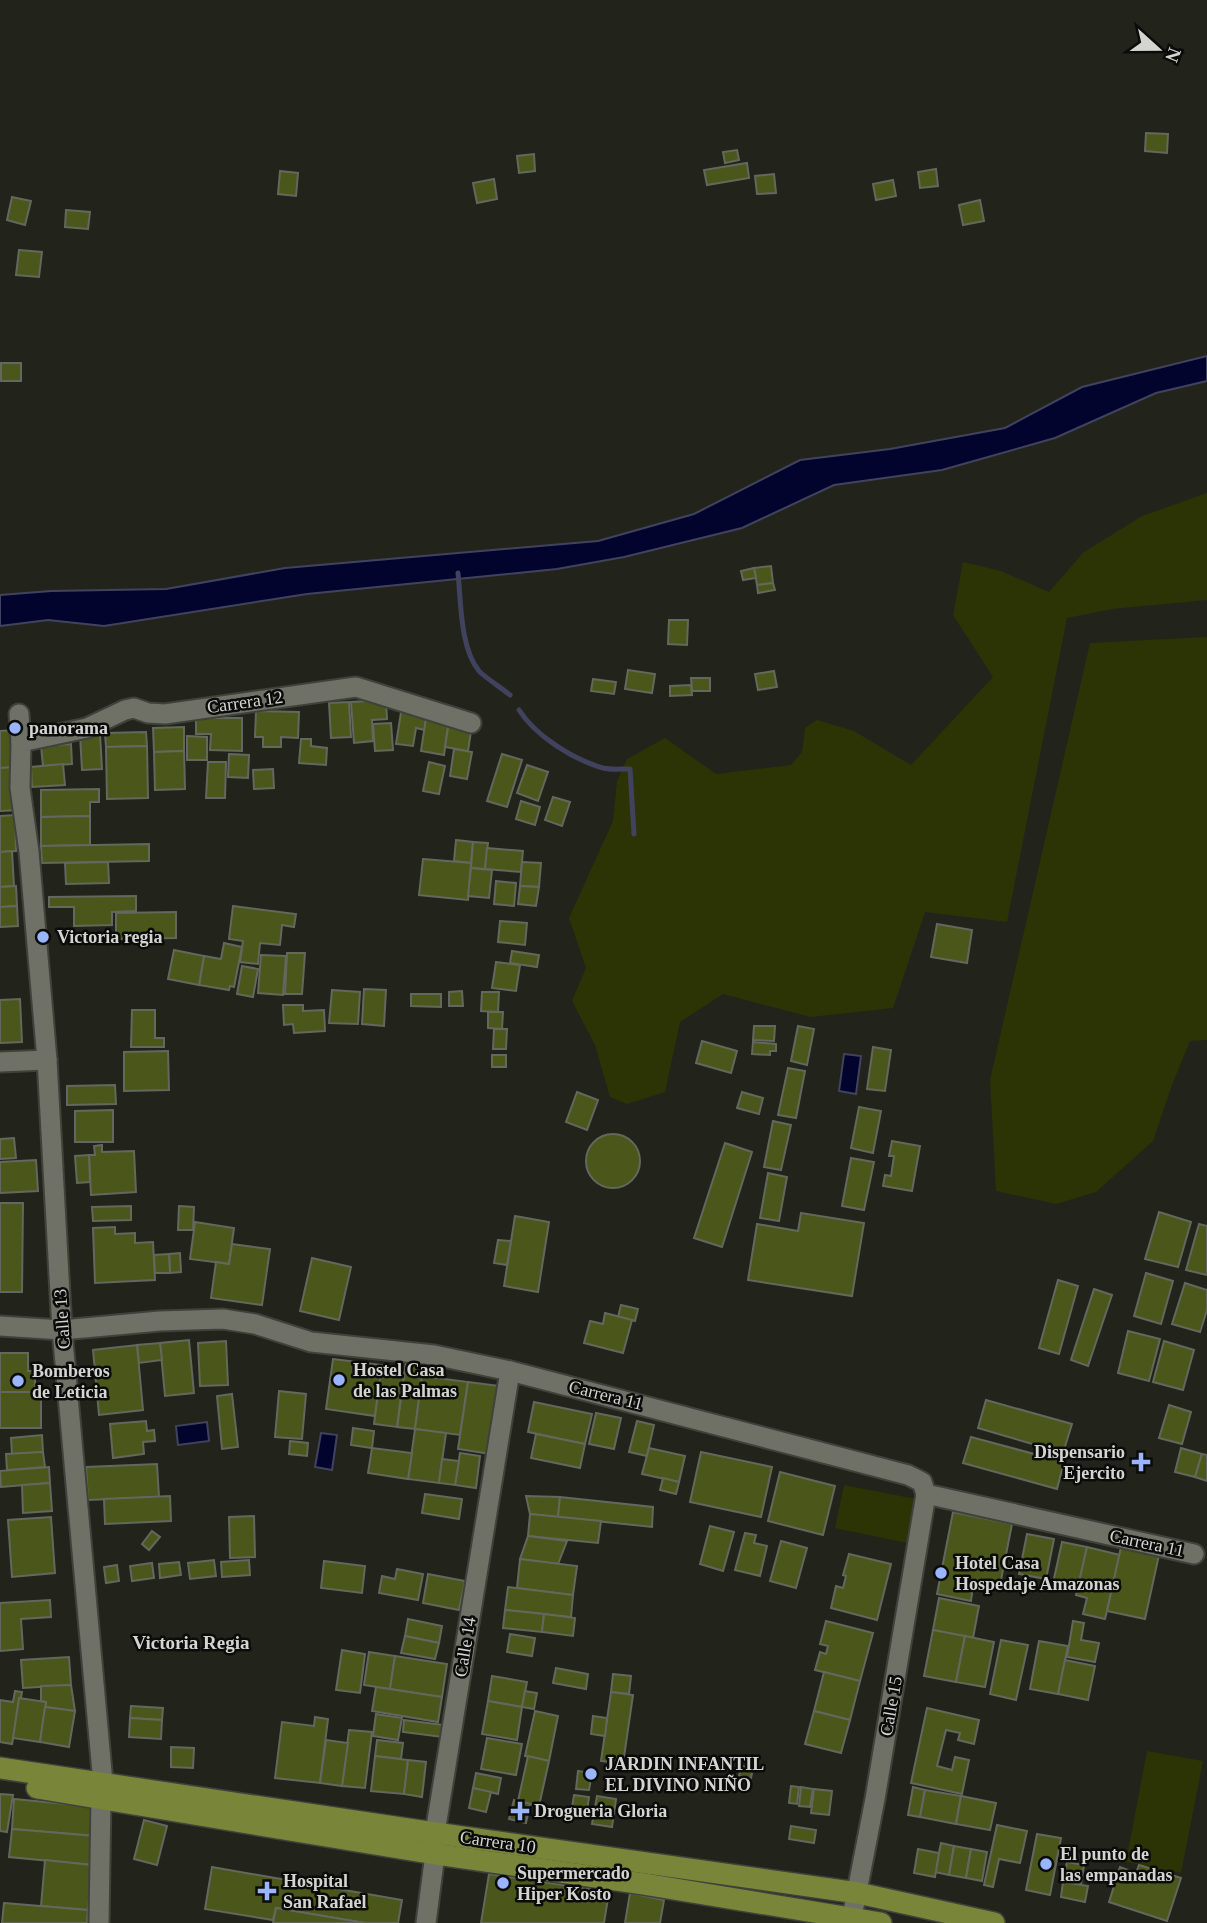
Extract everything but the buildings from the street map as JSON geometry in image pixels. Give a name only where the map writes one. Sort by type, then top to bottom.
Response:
[{"type":"main road","name":"Carrera 10","points":[[0,1768],[102,1790],[435,1844],[644,1884],[881,1923]]},
{"type":"main road","name":"Carrera 10","points":[[0,1782],[102,1790]]},
{"type":"main road","name":"Carrera 10","points":[[435,1844],[858,1893],[994,1923]]},
{"type":"street","name":"Carrera 12","points":[[21,742],[87,728],[134,708],[148,713],[165,714],[356,687],[471,723]]},
{"type":"street","name":"Calle 13","points":[[19,714],[20,788],[29,852],[47,1060],[62,1329],[102,1790],[99,1923]]},
{"type":"street","points":[[0,1062],[47,1060]]},
{"type":"street","name":"Carrera 11","points":[[0,1326],[62,1329],[223,1319],[255,1324],[311,1342],[434,1355],[510,1371],[908,1475],[922,1482],[926,1494],[1194,1554]]},
{"type":"street","name":"Calle 14","points":[[426,1923],[435,1844],[510,1371]]},
{"type":"street","name":"Calle 15","points":[[852,1917],[926,1494]]},
{"type":"green space","points":[[1207,493],[1207,600],[1112,609],[1067,618],[1007,922],[925,912],[893,1008],[811,1017],[723,994],[680,1022],[665,1092],[627,1104],[610,1097],[595,1045],[572,1001],[586,968],[569,918],[613,821],[617,781],[627,759],[665,738],[716,774],[791,765],[802,752],[805,728],[817,720],[854,731],[911,765],[993,677],[953,615],[963,562],[1001,571],[1049,592],[1084,552],[1142,516]]},
{"type":"green space","points":[[1207,637],[1207,1040],[1190,1041],[1153,1141],[1096,1192],[1056,1204],[996,1191],[990,1080],[1090,643]]},
{"type":"green space","points":[[844,1485],[916,1499],[907,1543],[835,1528]]},
{"type":"green space","points":[[1147,1751],[1203,1761],[1181,1873],[1126,1862]]},
{"type":"water","points":[[1207,356],[1207,381],[1156,393],[1055,438],[942,470],[834,485],[742,528],[624,557],[557,569],[307,594],[104,626],[48,620],[0,626],[0,595],[51,591],[166,589],[285,568],[598,541],[694,514],[800,460],[890,449],[1005,428],[1082,387]]},
{"type":"water","points":[[844,1054],[861,1056],[856,1094],[839,1091]]},
{"type":"water","points":[[207,1422],[209,1441],[178,1445],[176,1426]]},
{"type":"water","points":[[321,1433],[337,1435],[332,1470],[315,1467]]},
{"type":"waterway","points":[[458,573],[462,624],[468,650],[481,673],[510,695]]},
{"type":"waterway","points":[[519,710],[535,729],[567,753],[603,768],[630,769],[634,834]]},
{"type":"place","name":"panorama","points":[[15,728]]},
{"type":"place","name":"Victoria regia","points":[[43,937]]},
{"type":"place","name":"Hostel Casa de las Palmas","points":[[339,1380]]},
{"type":"place","name":"Bomberos de Leticia","points":[[18,1381]]},
{"type":"place","name":"Dispensario Ejercito","points":[[1141,1462]]},
{"type":"place","name":"Hotel Casa Hospedaje Amazonas","points":[[941,1573]]},
{"type":"place","name":"JARDIN INFANTIL EL DIVINO NIÑO","points":[[591,1774]]},
{"type":"place","name":"Drogueria Gloria","points":[[520,1811]]},
{"type":"place","name":"El punto de las empanadas","points":[[1046,1864]]},
{"type":"place","name":"Supermercado Hiper Kosto","points":[[503,1883]]},
{"type":"place","name":"Hospital San Rafael","points":[[267,1891]]},
{"type":"district","name":"Victoria Regia","points":[[191,1642]]}]
